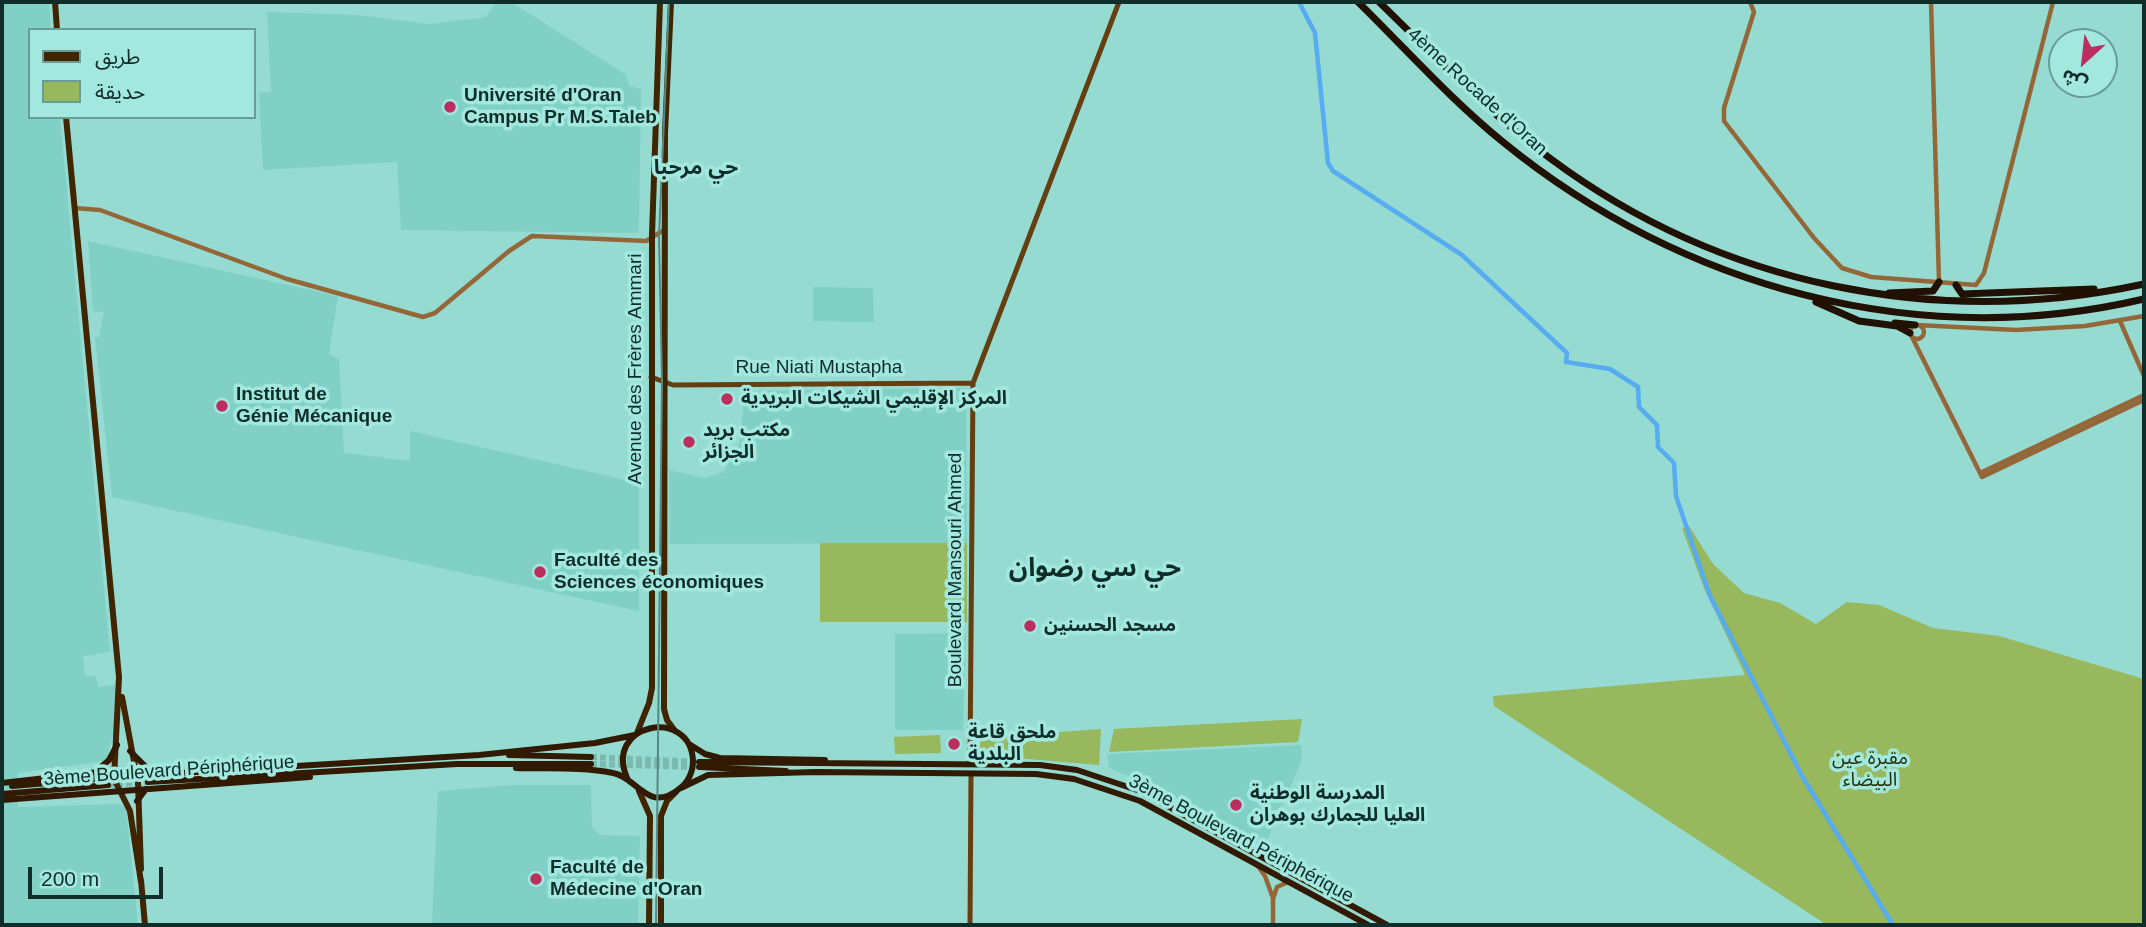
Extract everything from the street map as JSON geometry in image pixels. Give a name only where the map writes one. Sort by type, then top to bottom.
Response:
[{"type":"highway","name":"4ème Rocade d'Oran","points":[[1358,2],[1500,140],[1576,196],[1679,253],[1733,275],[1799,295],[1898,313],[1955,317],[2076,311],[2144,299]]},
{"type":"highway","name":"4ème Rocade d'Oran","points":[[1379,2],[1513,129],[1560,166],[1615,202],[1668,231],[1725,255],[1797,278],[1871,294],[1920,300],[2003,302],[2123,289],[2144,284]]},
{"type":"highway","points":[[1871,294],[1933,291],[1940,282]]},
{"type":"highway","points":[[1956,285],[1962,294],[1984,295],[2123,289]]},
{"type":"highway","points":[[1799,295],[1859,321],[1897,326],[1911,335]]},
{"type":"highway","points":[[1898,313],[1875,314],[1871,318],[1877,322],[1916,325]]},
{"type":"highway","points":[[2,785],[134,769],[148,779],[307,765],[479,755],[595,743],[656,727],[675,731],[705,754],[720,758],[848,763]]},
{"type":"highway","points":[[628,780],[623,756],[636,734]]},
{"type":"highway","points":[[457,764],[608,772],[628,780],[639,791],[658,797],[679,789],[692,768],[687,742]]},
{"type":"highway","points":[[93,774],[106,763],[117,745]]},
{"type":"highway","points":[[130,751],[148,779]]},
{"type":"highway","name":"3ème Boulevard Périphérique","points":[[2,800],[138,791],[148,779],[285,779],[338,771],[591,760],[479,755]]},
{"type":"highway","name":"3ème Boulevard Périphérique","points":[[816,772],[699,764],[1040,765],[1106,777],[1140,791],[1387,925]]},
{"type":"highway","name":"3ème Boulevard Périphérique","points":[[679,789],[708,775],[816,772],[1055,775],[1109,788],[1140,801],[1368,925]]},
{"type":"highway","points":[[137,801],[148,779]]},
{"type":"highway","points":[[2,785],[108,781],[2,794]]},
{"type":"main road","points":[[55,2],[57,28]]},
{"type":"main road","name":"Avenue des Frères Ammari","points":[[636,734],[652,688],[652,237],[660,2]]},
{"type":"main road","name":"Avenue des Frères Ammari","points":[[671,2],[665,133],[664,715],[675,731]]},
{"type":"main road","points":[[973,383],[1119,2]]},
{"type":"main road","points":[[66,119],[118,677],[138,791],[145,925]]},
{"type":"main road","name":"Rue Niati Mustapha","points":[[651,377],[673,385],[973,383]]},
{"type":"main road","name":"Boulevard Mansouri Ahmed","points":[[970,764],[973,383]]},
{"type":"main road","points":[[118,677],[115,771],[120,792],[130,811],[141,882]]},
{"type":"main road","points":[[970,925],[971,774]]},
{"type":"main road","points":[[661,925],[661,816],[667,801],[679,789]]},
{"type":"main road","points":[[639,791],[650,816],[649,925]]},
{"type":"street","points":[[1750,2],[1754,12],[1724,108],[1726,125],[1814,238],[1842,268],[1871,277],[1956,285],[1976,285],[1982,279],[2053,2]]},
{"type":"street","points":[[1931,2],[1940,282]]},
{"type":"street","points":[[74,208],[100,210],[287,279],[424,317],[435,313],[509,251],[533,236],[640,240],[666,229]]},
{"type":"street","points":[[1916,325],[2016,330],[2120,321],[2144,316]]},
{"type":"street","points":[[2120,321],[2144,376]]},
{"type":"street","points":[[1911,335],[1916,325]]},
{"type":"street","points":[[1916,325],[1923,334],[1923,353]]},
{"type":"street","points":[[1911,335],[1923,334],[1940,327]]},
{"type":"street","points":[[1911,335],[1923,353],[1981,475],[2144,398]]},
{"type":"street","points":[[1254,862],[1265,876],[1273,899]]},
{"type":"street","points":[[1273,925],[1273,899],[1277,887],[1291,882]]},
{"type":"shaded area","points":[[2,2],[49,2],[51,28],[28,28],[28,119],[60,119],[110,652],[83,656],[85,676],[96,676],[98,687],[115,685],[116,698],[114,732],[107,757],[103,761],[18,773],[18,807],[120,804],[126,808],[138,925],[2,925]]},
{"type":"shaded area","name":"Université d'Oran Campus Pr M.S.Taleb","points":[[496,2],[511,2],[625,74],[630,86],[641,89],[639,233],[401,230],[397,162],[263,170],[259,93],[271,92],[267,12],[359,15],[430,24],[486,17]]},
{"type":"shaded area","name":"Institut de Génie Mécanique","points":[[88,241],[338,296],[329,354],[339,359],[344,453],[410,461],[410,431],[639,483],[639,611],[112,497],[95,337],[99,337],[104,312],[93,311]]},
{"type":"shaded area","points":[[813,287],[873,288],[874,322],[813,321]]},
{"type":"shaded area","points":[[966,388],[967,543],[670,544],[669,470],[704,478],[723,472],[739,445],[745,391]]},
{"type":"shaded area","points":[[966,633],[963,730],[895,730],[895,634]]},
{"type":"shaded area","name":"المدرسة الوطنية العليا للجمارك بوهران","points":[[1301,745],[1302,760],[1265,845],[1164,791],[1109,768],[1107,754]]},
{"type":"shaded area","name":"Faculté de Médecine d'Oran","points":[[513,785],[591,785],[592,827],[600,835],[640,836],[638,925],[439,925],[432,922],[438,791]]},
{"type":"green space","name":"مقبرة عين البيضاء","points":[[1689,526],[1713,564],[1744,593],[1780,603],[1816,624],[1847,602],[1879,605],[1933,628],[1999,636],[2144,679],[2144,925],[1827,925],[1494,706],[1493,696],[1745,675],[1704,588],[1682,528]]},
{"type":"green space","points":[[820,543],[967,543],[967,622],[820,622]]},
{"type":"green space","points":[[1302,719],[1298,742],[1109,752],[1114,729]]},
{"type":"green space","points":[[1101,729],[1099,765],[980,755],[980,738]]},
{"type":"green space","points":[[940,735],[941,753],[895,754],[894,737]]},
{"type":"waterway","points":[[1299,2],[1315,33],[1328,163],[1333,171],[1462,255],[1567,353],[1566,362],[1610,369],[1638,387],[1639,407],[1657,425],[1658,447],[1674,463],[1676,496],[1710,596],[1802,776],[1893,925]]},
{"type":"tunnel","points":[[591,757],[697,762]]},
{"type":"tunnel","points":[[591,764],[699,767]]},
{"type":"tunnel","points":[[110,777],[147,775]]},
{"type":"tunnel","points":[[108,785],[148,782]]},
{"type":"tram line","points":[[656,925],[662,380],[659,237],[669,2]]},
{"type":"place","name":"Université d'Oran Campus Pr M.S.Taleb","points":[[450,107]]},
{"type":"place","name":"المركز الإقليمي الشيكات البريدية","points":[[727,399]]},
{"type":"place","name":"Institut de Génie Mécanique","points":[[222,406]]},
{"type":"place","name":"مكتب بريد الجزائر","points":[[689,442]]},
{"type":"place","name":"Faculté des Sciences économiques","points":[[540,572]]},
{"type":"place","name":"مسجد الحسنين","points":[[1030,626]]},
{"type":"place","name":"ملحق قاعة البلدية","points":[[954,744]]},
{"type":"place","name":"المدرسة الوطنية العليا للجمارك بوهران","points":[[1236,805]]},
{"type":"place","name":"Faculté de Médecine d'Oran","points":[[536,879]]},
{"type":"district","name":"حي مرحبا","points":[[696,168]]},
{"type":"district","name":"حي سي رضوان","points":[[1095,569]]}]
